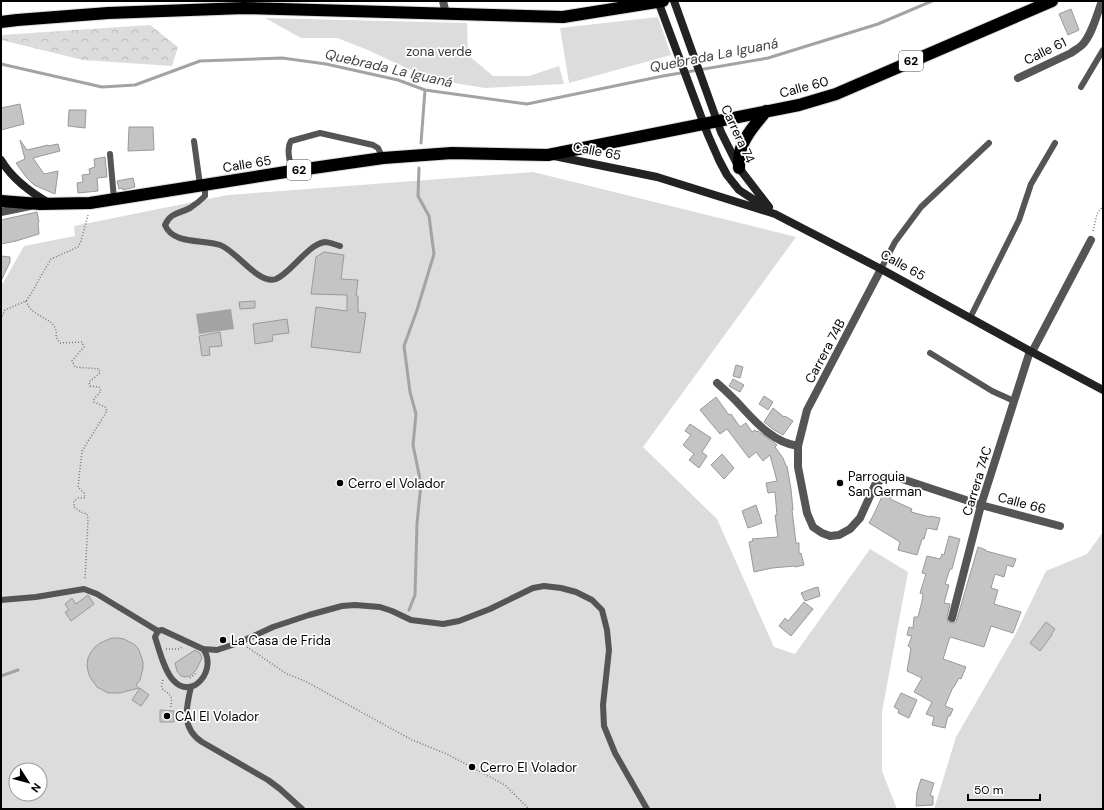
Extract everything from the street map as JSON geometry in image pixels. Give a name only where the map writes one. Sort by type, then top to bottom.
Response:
[{"type":"highway","points":[[1,22],[243,4],[563,18],[660,1]]},
{"type":"highway","name":"Calle 60","points":[[548,155],[799,105],[836,94],[1052,1]]},
{"type":"highway","points":[[738,168],[740,153],[744,142],[749,132],[766,111]]},
{"type":"highway","name":"Calle 65","points":[[40,204],[52,205],[90,203],[383,158],[452,153],[548,155]]},
{"type":"highway","name":"62","points":[[1,200],[40,204]]},
{"type":"main road","name":"Carrera 74","points":[[660,1],[697,106],[719,160],[727,175],[740,190],[775,214]]},
{"type":"main road","name":"Carrera 74","points":[[674,1],[721,132],[738,168],[775,214]]},
{"type":"main road","name":"Calle 65","points":[[548,155],[657,177],[775,214],[881,269],[1103,390]]},
{"type":"main road","points":[[1,160],[4,166],[18,182],[52,205]]},
{"type":"street","points":[[443,1],[446,14]]},
{"type":"street","name":"Calle 61","points":[[1018,78],[1071,52],[1083,44],[1089,34],[1102,1]]},
{"type":"street","points":[[1,212],[40,204]]},
{"type":"street","name":"Carrera 74C","points":[[952,618],[981,505],[1031,351],[1091,240]]},
{"type":"street","name":"Carrera 74B","points":[[822,533],[813,527],[807,513],[798,467],[798,446],[807,410],[881,269]]},
{"type":"street","points":[[717,383],[736,400],[754,421],[764,429],[785,443],[798,446]]},
{"type":"street","name":"Calle 66","points":[[822,533],[830,536],[839,535],[850,529],[860,518],[875,485],[883,478],[896,477],[981,505],[1060,526]]},
{"type":"lane","points":[[1081,87],[1103,50]]},
{"type":"lane","points":[[292,171],[288,149],[291,141],[320,133],[374,145],[378,148],[383,158]]},
{"type":"lane","points":[[194,141],[205,196],[190,208],[174,214],[168,219],[165,225],[174,235],[185,240],[220,245],[240,258],[258,275],[270,280],[277,279],[284,274],[318,245],[326,242],[340,246]]},
{"type":"lane","points":[[881,269],[895,242],[921,207],[989,143]]},
{"type":"lane","points":[[970,318],[1019,220],[1031,184],[1055,143]]},
{"type":"lane","points":[[110,154],[114,199]]},
{"type":"lane","points":[[930,353],[992,391],[1014,401]]},
{"type":"lane","points":[[1,600],[36,597],[84,589],[97,594],[158,631],[162,630],[203,649],[218,650],[238,643],[273,627],[342,606],[355,605],[380,607],[411,620],[443,624],[459,621],[477,614],[533,588],[544,586],[576,592],[592,600],[602,610],[607,630],[609,650],[602,705],[604,726],[616,753],[646,809]]},
{"type":"lane","points":[[158,631],[155,637],[170,676],[182,686],[191,687],[198,683],[206,671],[208,663],[207,656],[203,649]]},
{"type":"lane","points":[[191,687],[187,718],[188,726],[192,734],[202,742],[268,780],[302,809]]},
{"type":"path","points":[[1,319],[5,310],[26,301],[51,259],[78,247],[81,241],[90,203]]},
{"type":"path","points":[[1091,240],[1096,214],[1103,206]]},
{"type":"path","points":[[26,301],[30,308],[55,326],[57,332],[56,337],[60,343],[82,342],[84,347],[72,361],[75,366],[99,368],[100,373],[89,382],[90,386],[99,387],[101,391],[94,399],[94,402],[105,406],[107,410],[82,451],[78,487],[84,493],[85,498],[78,498],[74,501],[74,507],[87,514],[88,519],[84,589]]},
{"type":"path","points":[[238,643],[287,674],[305,681],[412,740],[447,754],[505,785],[529,809]]},
{"type":"path","points":[[160,650],[167,648],[178,649],[182,647],[193,649],[195,645]]},
{"type":"path","points":[[168,671],[161,685],[162,689],[171,698],[171,708]]},
{"type":"path","points":[[186,679],[194,674]]},
{"type":"green space","points":[[658,17],[671,55],[569,83],[560,28]]},
{"type":"green space","name":"zona verde","points":[[265,18],[467,23],[468,55],[493,76],[529,76],[559,66],[564,84],[485,88],[436,80],[337,38],[301,38]]},
{"type":"green space","points":[[150,25],[178,47],[172,66],[83,60],[1,40],[1,35]]},
{"type":"green space","name":"Cerro el Volador","points":[[533,172],[796,237],[643,447],[717,519],[774,647],[795,654],[870,549],[908,572],[882,712],[882,771],[897,809],[1,809],[1,283],[3,283],[24,246],[75,236],[74,226],[228,195]]},
{"type":"green space","points":[[1103,532],[1103,809],[934,809],[956,737],[1015,635],[1046,571],[1087,554]]},
{"type":"shaded area","points":[[231,309],[234,329],[199,334],[196,314]]},
{"type":"building","points":[[1071,9],[1079,30],[1068,35],[1059,14]]},
{"type":"building","points":[[20,104],[24,124],[1,130],[1,108]]},
{"type":"building","points":[[69,110],[86,110],[85,128],[68,126]]},
{"type":"building","points":[[129,127],[153,127],[154,150],[128,151]]},
{"type":"building","points":[[20,140],[27,150],[58,144],[60,151],[33,158],[44,174],[58,171],[55,194],[34,185],[16,163],[25,159]]},
{"type":"building","points":[[105,157],[107,177],[97,178],[98,191],[78,193],[77,183],[83,182],[82,175],[90,174],[89,169],[95,167],[94,159]]},
{"type":"building","points":[[133,178],[135,187],[123,190],[123,188],[119,189],[117,181]]},
{"type":"building","points":[[37,212],[39,234],[1,244],[1,220]]},
{"type":"building","points":[[324,252],[344,255],[341,279],[358,280],[356,296],[358,296],[358,312],[366,313],[360,353],[311,347],[316,307],[347,311],[347,295],[311,294],[316,257]]},
{"type":"building","points":[[1,256],[10,257],[10,262],[1,281]]},
{"type":"building","points":[[255,301],[255,308],[240,309],[239,302]]},
{"type":"building","points":[[287,319],[289,333],[272,335],[273,341],[255,344],[253,324]]},
{"type":"building","points":[[220,332],[222,346],[209,347],[210,355],[202,356],[199,336]]},
{"type":"building","points":[[736,365],[743,367],[740,378],[733,376]]},
{"type":"building","points":[[733,379],[744,385],[740,392],[729,386]]},
{"type":"building","points":[[764,396],[773,402],[768,410],[759,404]]},
{"type":"building","points":[[716,397],[740,427],[746,423],[752,432],[755,430],[757,432],[758,431],[777,445],[775,447],[787,466],[791,489],[796,543],[799,543],[799,554],[801,553],[804,565],[772,568],[754,572],[749,542],[753,541],[752,539],[778,537],[775,515],[777,515],[775,492],[768,493],[766,483],[777,481],[770,455],[763,461],[756,452],[749,458],[727,429],[720,434],[700,410]]},
{"type":"building","points":[[773,408],[784,417],[785,416],[793,421],[783,435],[764,422]]},
{"type":"building","points":[[690,424],[711,438],[702,452],[707,456],[699,468],[689,460],[694,454],[683,445],[691,435],[685,431]]},
{"type":"building","points":[[722,454],[734,468],[724,479],[711,465]]},
{"type":"building","points":[[884,492],[892,496],[890,499],[912,509],[911,512],[940,518],[937,530],[927,528],[917,555],[898,550],[900,542],[869,523]]},
{"type":"building","points":[[756,505],[762,523],[748,528],[742,511]]},
{"type":"building","points":[[949,536],[960,539],[952,569],[950,569],[945,584],[949,585],[944,603],[950,604],[947,617],[948,622],[956,622],[978,547],[986,551],[1016,559],[1013,567],[1007,565],[1004,577],[995,574],[991,588],[998,590],[994,604],[1021,612],[1013,633],[991,626],[984,647],[950,637],[943,659],[966,667],[961,679],[959,678],[953,687],[945,706],[953,709],[950,716],[948,716],[945,728],[932,725],[934,717],[926,714],[932,702],[914,692],[922,678],[907,671],[911,648],[908,646],[912,636],[907,635],[909,627],[913,628],[914,617],[918,617],[923,594],[920,593],[926,574],[922,573],[927,556],[940,559],[942,554],[944,555]]},
{"type":"building","points":[[818,587],[820,596],[805,601],[801,593]]},
{"type":"building","points":[[88,595],[94,604],[71,621],[65,612],[69,610],[65,604],[72,598],[76,604]]},
{"type":"building","points":[[804,602],[813,609],[791,636],[779,626],[785,618],[788,621]]},
{"type":"building","points":[[1046,622],[1055,629],[1040,651],[1030,643]]},
{"type":"building","points":[[112,638],[124,639],[135,645],[139,650],[143,662],[143,668],[140,680],[136,685],[139,688],[120,693],[108,693],[97,687],[90,677],[87,665],[91,652],[100,643]]},
{"type":"building","points":[[195,650],[200,653],[202,658],[196,670],[190,676],[181,676],[177,671],[175,663]]},
{"type":"building","points":[[140,688],[149,695],[141,706],[132,700]]},
{"type":"building","points":[[901,693],[917,700],[909,718],[898,713],[899,710],[894,707]]},
{"type":"building","name":"CAI El Volador","points":[[160,710],[174,711],[174,722],[160,722]]},
{"type":"building","points":[[921,779],[934,783],[930,796],[933,796],[933,805],[916,806],[917,792]]},
{"type":"waterway","name":"Quebrada La Iguaná","points":[[1,64],[102,87],[135,85],[200,61],[282,58],[326,64],[398,80],[425,90],[527,104],[663,76],[768,58],[878,24],[932,1]]},
{"type":"waterway","points":[[421,143],[425,90]]},
{"type":"waterway","points":[[409,610],[415,595],[417,523],[421,484],[413,445],[416,414],[410,392],[404,346],[434,254],[429,216],[418,196],[419,168]]},
{"type":"waterway","points":[[1,676],[18,670]]},
{"type":"place","name":"Cerro el Volador","points":[[340,483]]},
{"type":"place","name":"Parroquia San German","points":[[840,483]]},
{"type":"place","name":"La Casa de Frida","points":[[223,640]]},
{"type":"place","name":"CAI El Volador","points":[[167,716]]},
{"type":"place","name":"Cerro El Volador","points":[[472,767]]}]
